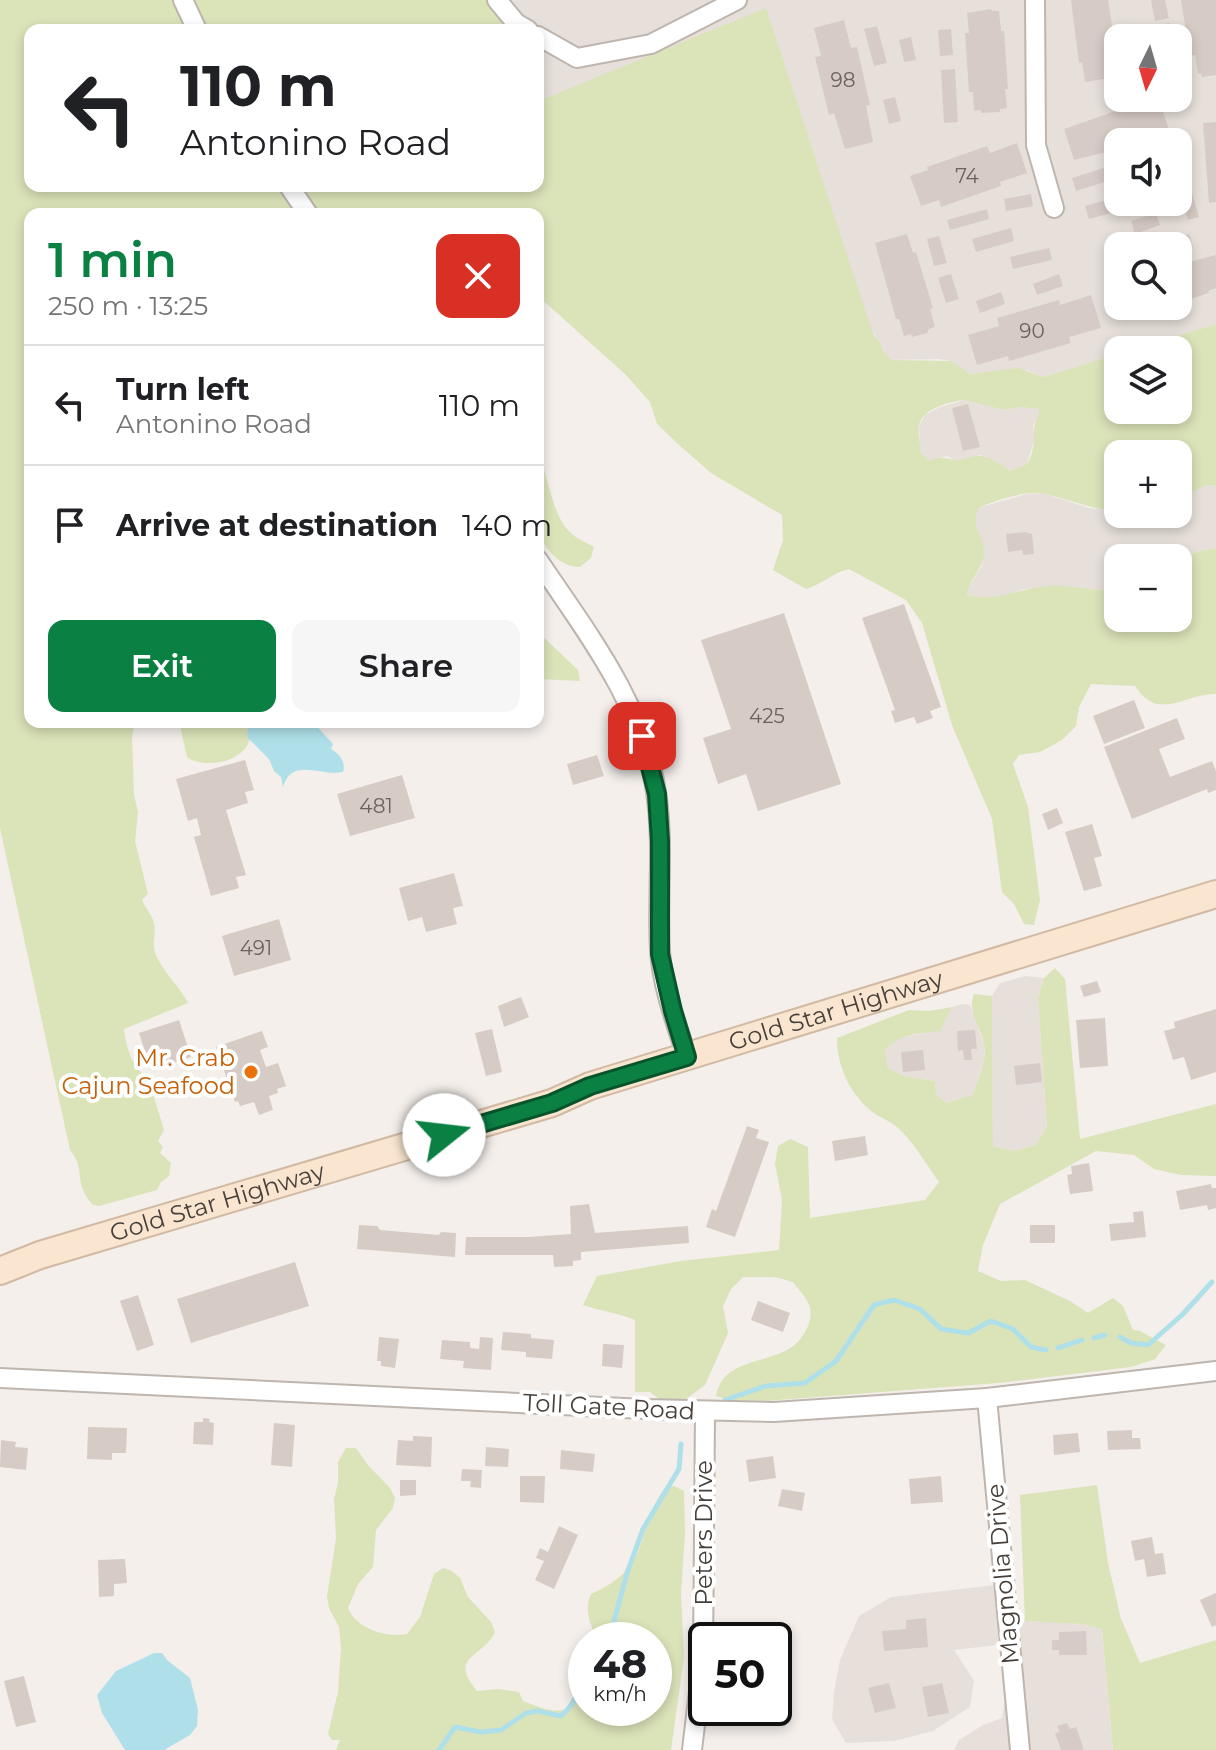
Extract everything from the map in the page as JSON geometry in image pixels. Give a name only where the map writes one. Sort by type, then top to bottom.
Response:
[{"type":"main road","name":"Gold Star Highway","points":[[0,1271],[40,1255],[552,1103],[590,1086],[1216,894]]},
{"type":"street","points":[[183,0],[194,24]]},
{"type":"street","points":[[497,0],[518,24]]},
{"type":"street","points":[[544,39],[577,58],[651,44],[737,0]]},
{"type":"street","points":[[1035,0],[1036,145],[1054,208]]},
{"type":"street","points":[[544,569],[615,675],[642,736],[657,794],[660,954],[687,1057]]},
{"type":"street","name":"Toll Gate Road","points":[[0,1378],[705,1412],[828,1409],[987,1398],[1216,1371]]},
{"type":"street","name":"Magnolia Drive","points":[[987,1398],[1020,1750]]},
{"type":"street","name":"Peters Drive","points":[[692,1750],[703,1644],[705,1412]]},
{"type":"shaded area","points":[[490,0],[1216,0],[1216,324],[1176,336],[1104,336],[1104,358],[1043,377],[1027,370],[970,374],[952,361],[937,359],[892,360],[884,353],[874,334],[544,102],[544,24],[502,24]]},
{"type":"shaded area","points":[[964,400],[1004,410],[1020,407],[1040,409],[1033,426],[1035,438],[1027,464],[1012,471],[979,455],[957,461],[947,456],[929,461],[920,452],[919,426],[925,415]]},
{"type":"shaded area","points":[[1206,485],[1216,486],[1216,548],[1192,554],[1192,544],[1104,544],[1104,591],[1073,587],[1024,589],[1000,597],[967,595],[982,566],[984,550],[973,522],[977,508],[1027,494],[1043,493],[1104,510],[1104,528],[1192,528],[1194,492]]},
{"type":"shaded area","points":[[1025,976],[1044,978],[1038,998],[1047,1127],[1035,1145],[1014,1151],[993,1146],[992,996],[1000,983]]},
{"type":"shaded area","points":[[970,1005],[984,1044],[984,1065],[972,1095],[945,1103],[936,1095],[935,1081],[904,1076],[888,1068],[885,1050],[893,1041],[903,1037],[940,1030],[952,1007]]},
{"type":"shaded area","points":[[995,1585],[1025,1621],[1082,1624],[1102,1629],[1113,1750],[954,1750],[959,1740],[983,1725],[1002,1718],[1004,1661],[997,1645],[954,1650],[974,1681],[970,1707],[933,1731],[894,1741],[846,1743],[832,1719],[834,1692],[840,1660],[859,1616],[891,1597]]},
{"type":"green space","points":[[0,0],[490,0],[502,24],[24,24],[24,192],[544,192],[544,99],[766,8],[873,334],[892,360],[952,361],[970,374],[1019,368],[1043,377],[1104,358],[1104,424],[1192,424],[1192,336],[1176,336],[1216,324],[1216,486],[1206,485],[1192,492],[1192,440],[1104,440],[1104,509],[1038,493],[1011,496],[978,508],[976,522],[984,552],[967,595],[998,596],[1048,586],[1104,590],[1104,632],[1192,632],[1192,554],[1216,548],[1216,694],[1163,705],[1144,697],[1135,686],[1091,684],[1079,707],[1076,726],[1062,740],[1040,752],[1019,755],[1013,764],[1028,807],[1040,900],[1034,925],[1024,924],[1014,904],[1002,892],[992,819],[952,725],[922,623],[906,600],[849,569],[806,589],[773,570],[783,540],[782,515],[711,473],[678,444],[657,424],[650,402],[625,374],[544,301],[544,208],[24,208],[24,728],[134,728],[134,795],[138,812],[135,841],[148,894],[142,900],[154,923],[156,955],[188,1003],[124,1029],[131,1056],[138,1069],[148,1078],[164,1130],[158,1141],[163,1147],[160,1153],[171,1163],[169,1176],[157,1190],[93,1205],[83,1190],[75,1157],[70,1150],[0,828]],"holes":[[[964,400],[1004,410],[1020,407],[1039,409],[1027,464],[1011,471],[985,457],[929,461],[920,452],[919,425],[926,414],[938,407]]]},
{"type":"green space","points":[[544,470],[562,522],[572,534],[594,547],[591,558],[580,567],[555,557],[546,546]]},
{"type":"green space","points":[[544,638],[578,670],[580,681],[544,679]]},
{"type":"green space","points":[[251,728],[250,739],[239,754],[212,763],[187,757],[181,730]]},
{"type":"green space","points":[[1055,968],[1065,979],[1080,1139],[1216,1104],[1216,1176],[1181,1175],[1154,1169],[1134,1155],[1096,1151],[1000,1204],[983,1245],[978,1271],[1001,1281],[1025,1280],[1088,1313],[1113,1298],[1123,1306],[1133,1330],[1166,1345],[1155,1359],[1131,1367],[999,1383],[738,1403],[716,1396],[721,1382],[741,1366],[792,1347],[804,1334],[810,1316],[807,1301],[793,1282],[775,1277],[743,1277],[731,1289],[723,1306],[728,1333],[705,1385],[682,1402],[662,1401],[650,1392],[635,1392],[635,1320],[583,1305],[597,1276],[681,1261],[779,1250],[782,1200],[775,1164],[778,1146],[790,1139],[808,1147],[810,1218],[925,1200],[939,1182],[903,1133],[870,1110],[850,1087],[842,1068],[837,1038],[909,1010],[952,1007],[940,1031],[903,1038],[885,1051],[888,1068],[904,1076],[935,1081],[936,1095],[946,1103],[972,1095],[982,1070],[985,1051],[972,1001],[974,994],[992,996],[993,1146],[1014,1151],[1035,1145],[1047,1127],[1038,998],[1044,978]]},
{"type":"green space","points":[[346,1448],[356,1448],[395,1498],[393,1508],[376,1530],[373,1567],[358,1584],[348,1608],[352,1615],[373,1630],[390,1635],[407,1634],[420,1617],[434,1574],[443,1568],[452,1571],[460,1578],[468,1597],[491,1622],[495,1632],[467,1664],[466,1671],[477,1691],[498,1689],[519,1692],[523,1701],[540,1707],[555,1711],[568,1707],[568,1726],[672,1726],[672,1622],[590,1622],[588,1607],[591,1594],[611,1583],[633,1561],[654,1506],[664,1489],[674,1486],[684,1491],[681,1594],[684,1658],[671,1750],[336,1750],[340,1740],[332,1740],[328,1734],[338,1692],[341,1649],[339,1627],[327,1597],[336,1538],[334,1499],[338,1462]]},
{"type":"green space","points":[[1097,1485],[1108,1563],[1121,1619],[1140,1663],[1216,1640],[1216,1750],[1113,1750],[1102,1629],[1082,1624],[1025,1621],[1020,1495]]},
{"type":"water","points":[[248,728],[318,728],[333,744],[331,749],[342,759],[343,772],[300,770],[287,778],[283,788],[281,777],[274,771],[269,759],[247,737]]},
{"type":"water","points":[[154,1653],[162,1653],[190,1678],[198,1710],[197,1726],[190,1735],[164,1750],[125,1750],[102,1713],[97,1695],[116,1671]]},
{"type":"building","points":[[1071,0],[1108,0],[1112,24],[1104,24],[1104,79],[1085,82],[1082,62],[1079,63]]},
{"type":"building","points":[[1151,0],[1165,0],[1169,18],[1155,21]]},
{"type":"building","points":[[1181,0],[1216,0],[1216,75],[1202,77],[1201,73],[1198,74],[1195,55],[1192,56],[1192,24],[1185,24]]},
{"type":"building","points":[[991,9],[999,11],[1001,31],[1004,31],[1007,108],[1000,109],[1000,112],[981,113],[981,110],[974,111],[973,92],[969,92],[965,33],[969,33],[967,13]]},
{"type":"building","points":[[844,20],[851,48],[857,47],[870,105],[866,106],[873,142],[845,149],[834,113],[829,115],[815,57],[821,56],[814,28]]},
{"type":"building","points":[[877,26],[887,63],[874,66],[864,29]]},
{"type":"building","points":[[951,29],[953,55],[940,56],[938,30]]},
{"type":"building","points":[[911,37],[916,60],[904,62],[899,40]]},
{"type":"building","points":[[955,69],[958,122],[944,123],[941,70]]},
{"type":"building","points":[[895,97],[901,121],[889,124],[883,100]]},
{"type":"building","points":[[1113,112],[1163,112],[1168,128],[1104,128],[1104,152],[1074,160],[1064,129]]},
{"type":"building","points":[[1216,122],[1216,202],[1209,203],[1203,123]]},
{"type":"building","points":[[1017,143],[1027,173],[1000,182],[1001,186],[941,207],[939,200],[921,206],[910,176],[987,146],[990,153]]},
{"type":"building","points":[[1104,168],[1104,182],[1076,191],[1072,178]]},
{"type":"building","points":[[1192,193],[1199,217],[1188,220],[1187,216],[1192,216]]},
{"type":"building","points":[[1031,194],[1033,206],[1006,211],[1004,199]]},
{"type":"building","points":[[1104,201],[1104,215],[1089,219],[1085,206]]},
{"type":"building","points":[[987,209],[989,219],[950,230],[947,220]]},
{"type":"building","points":[[1157,216],[1160,225],[1134,232],[1131,221]]},
{"type":"building","points":[[1011,228],[1014,241],[976,252],[972,239]]},
{"type":"building","points":[[907,234],[913,253],[916,252],[933,308],[930,309],[935,327],[912,337],[911,334],[904,336],[899,319],[896,319],[875,243]]},
{"type":"building","points":[[939,236],[947,263],[934,266],[927,239]]},
{"type":"building","points":[[1049,248],[1052,260],[1013,269],[1010,257]]},
{"type":"building","points":[[1216,255],[1216,288],[1192,298],[1192,261]]},
{"type":"building","points":[[951,274],[959,299],[946,303],[938,278]]},
{"type":"building","points":[[1059,274],[1063,286],[1037,295],[1033,284]]},
{"type":"building","points":[[1001,292],[1005,304],[980,313],[976,301]]},
{"type":"building","points":[[1091,295],[1101,328],[1069,337],[1071,343],[1009,361],[1008,356],[977,365],[968,335],[999,326],[997,318],[1059,300],[1060,305]]},
{"type":"building","points":[[968,404],[980,447],[963,451],[952,408]]},
{"type":"building","points":[[1006,534],[1032,534],[1034,554],[1023,555],[1022,550],[1008,552]]},
{"type":"building","points":[[904,604],[941,707],[930,711],[933,718],[917,724],[914,717],[895,723],[891,711],[895,710],[862,618]]},
{"type":"building","points":[[784,613],[841,784],[758,811],[746,774],[718,784],[703,738],[731,729],[701,640]]},
{"type":"building","points":[[1134,700],[1145,728],[1104,744],[1093,716]]},
{"type":"building","points":[[1177,718],[1185,739],[1159,749],[1170,777],[1212,761],[1216,771],[1216,790],[1208,793],[1207,789],[1132,819],[1104,747]]},
{"type":"building","points":[[597,755],[604,776],[573,785],[567,764]]},
{"type":"building","points":[[245,760],[254,790],[245,792],[248,803],[226,810],[246,875],[236,877],[239,888],[211,896],[194,837],[201,835],[197,818],[188,821],[176,779]]},
{"type":"building","points":[[402,775],[415,818],[350,836],[337,794]]},
{"type":"building","points":[[1057,808],[1063,823],[1048,830],[1042,814]]},
{"type":"building","points":[[1092,824],[1102,856],[1094,858],[1102,886],[1084,891],[1065,832]]},
{"type":"building","points":[[454,873],[463,906],[453,908],[457,924],[426,932],[422,917],[408,921],[399,888]]},
{"type":"building","points":[[279,919],[291,960],[234,976],[222,936]]},
{"type":"building","points":[[1097,981],[1101,992],[1084,997],[1080,986]]},
{"type":"building","points":[[521,997],[529,1017],[504,1027],[498,1006]]},
{"type":"building","points":[[1216,1009],[1216,1072],[1191,1080],[1184,1057],[1173,1060],[1164,1031],[1175,1028],[1174,1022]]},
{"type":"building","points":[[1105,1018],[1108,1066],[1080,1068],[1076,1020]]},
{"type":"building","points":[[179,1020],[191,1057],[151,1070],[139,1033]]},
{"type":"building","points":[[492,1029],[502,1072],[486,1076],[475,1033]]},
{"type":"building","points":[[975,1030],[977,1049],[971,1049],[972,1060],[964,1060],[963,1050],[958,1051],[957,1031]]},
{"type":"building","points":[[262,1031],[268,1047],[260,1050],[266,1067],[278,1063],[286,1086],[269,1096],[273,1110],[259,1115],[254,1102],[240,1106],[238,1101],[235,1102],[216,1047]]},
{"type":"building","points":[[923,1050],[925,1070],[903,1072],[901,1052]]},
{"type":"building","points":[[1040,1063],[1042,1082],[1016,1085],[1014,1066]]},
{"type":"building","points":[[747,1126],[759,1130],[756,1138],[769,1142],[735,1237],[706,1227],[712,1209],[716,1211]]},
{"type":"building","points":[[865,1136],[868,1155],[835,1161],[832,1141]]},
{"type":"building","points":[[1089,1163],[1093,1191],[1070,1194],[1067,1175],[1072,1174],[1071,1166]]},
{"type":"building","points":[[1211,1184],[1212,1188],[1216,1188],[1216,1208],[1208,1210],[1207,1205],[1180,1210],[1176,1191]]},
{"type":"building","points":[[589,1204],[595,1233],[688,1226],[689,1243],[581,1252],[581,1260],[573,1261],[573,1266],[554,1267],[553,1255],[465,1255],[466,1237],[571,1234],[570,1206]]},
{"type":"building","points":[[1143,1211],[1146,1237],[1111,1241],[1109,1224],[1134,1222],[1133,1212]]},
{"type":"building","points":[[359,1225],[439,1235],[441,1232],[456,1233],[455,1257],[357,1249]]},
{"type":"building","points":[[1030,1225],[1055,1225],[1055,1243],[1030,1243]]},
{"type":"building","points":[[295,1262],[309,1306],[191,1343],[177,1299]]},
{"type":"building","points":[[138,1295],[154,1345],[137,1351],[120,1301]]},
{"type":"building","points":[[758,1301],[790,1313],[783,1332],[751,1320]]},
{"type":"building","points":[[503,1332],[554,1340],[552,1359],[526,1357],[526,1352],[501,1350]]},
{"type":"building","points":[[379,1337],[399,1339],[395,1368],[381,1366],[381,1361],[377,1361]]},
{"type":"building","points":[[480,1337],[493,1338],[491,1370],[463,1368],[464,1361],[440,1359],[442,1340],[470,1342],[470,1348],[479,1349]]},
{"type":"building","points":[[603,1344],[624,1345],[622,1368],[602,1366]]},
{"type":"building","points":[[203,1418],[214,1423],[213,1445],[193,1444],[194,1422],[203,1422]]},
{"type":"building","points":[[274,1423],[295,1425],[292,1467],[271,1465]]},
{"type":"building","points":[[88,1427],[127,1428],[126,1453],[112,1453],[112,1460],[87,1459]]},
{"type":"building","points":[[1132,1430],[1132,1438],[1140,1438],[1141,1449],[1108,1450],[1107,1431]]},
{"type":"building","points":[[1078,1433],[1080,1452],[1054,1455],[1053,1435]]},
{"type":"building","points":[[413,1436],[432,1437],[431,1467],[396,1465],[398,1440],[413,1441]]},
{"type":"building","points":[[1,1440],[16,1442],[15,1447],[28,1448],[26,1470],[0,1467]]},
{"type":"building","points":[[486,1447],[509,1449],[508,1467],[485,1466]]},
{"type":"building","points":[[561,1450],[595,1454],[593,1472],[560,1469]]},
{"type":"building","points":[[773,1456],[776,1478],[749,1482],[746,1460]]},
{"type":"building","points":[[462,1469],[482,1470],[481,1488],[470,1487],[471,1481],[461,1481]]},
{"type":"building","points":[[520,1476],[545,1476],[544,1503],[520,1502]]},
{"type":"building","points":[[941,1476],[943,1502],[911,1504],[909,1479]]},
{"type":"building","points":[[400,1480],[416,1480],[416,1495],[400,1496]]},
{"type":"building","points":[[782,1489],[805,1493],[802,1511],[778,1506]]},
{"type":"building","points":[[559,1526],[578,1535],[554,1589],[535,1580],[544,1561],[536,1558],[540,1548],[548,1552]]},
{"type":"building","points":[[1152,1537],[1155,1554],[1163,1553],[1166,1574],[1147,1577],[1144,1559],[1135,1561],[1131,1541]]},
{"type":"building","points":[[125,1559],[127,1583],[114,1584],[114,1596],[99,1597],[98,1560]]},
{"type":"building","points":[[1216,1593],[1216,1625],[1212,1627],[1200,1600]]},
{"type":"building","points":[[926,1618],[928,1647],[884,1651],[882,1631],[906,1629],[906,1620]]},
{"type":"building","points":[[1086,1631],[1087,1655],[1059,1655],[1059,1650],[1052,1650],[1052,1640],[1059,1640],[1059,1632]]},
{"type":"building","points":[[24,1676],[36,1722],[16,1727],[4,1681]]},
{"type":"building","points":[[889,1683],[896,1708],[875,1713],[868,1688]]},
{"type":"building","points":[[942,1683],[949,1713],[928,1717],[922,1687]]},
{"type":"building","points":[[1067,1723],[1070,1729],[1076,1727],[1084,1750],[1061,1750],[1055,1733],[1060,1732],[1057,1726]]},
{"type":"waterway","points":[[1120,1337],[1131,1343],[1148,1345],[1183,1314],[1212,1282]]},
{"type":"waterway","points":[[725,1400],[766,1386],[805,1383],[836,1361],[874,1305],[894,1300],[920,1309],[941,1329],[968,1333],[991,1321],[1013,1329],[1031,1347],[1046,1350]]},
{"type":"waterway","points":[[1094,1338],[1105,1335]]},
{"type":"waterway","points":[[1058,1348],[1082,1340]]},
{"type":"waterway","points":[[614,1622],[643,1529],[679,1469],[681,1444]]},
{"type":"waterway","points":[[439,1750],[455,1727],[481,1732],[501,1730],[526,1713],[538,1711],[561,1716],[568,1708]]},
{"type":"place","name":"Mr. Crab Cajun Seafood","points":[[251,1072]]},
{"type":"route","points":[[444,1135],[552,1103],[590,1086],[687,1057],[660,954],[657,794],[642,736]]}]
